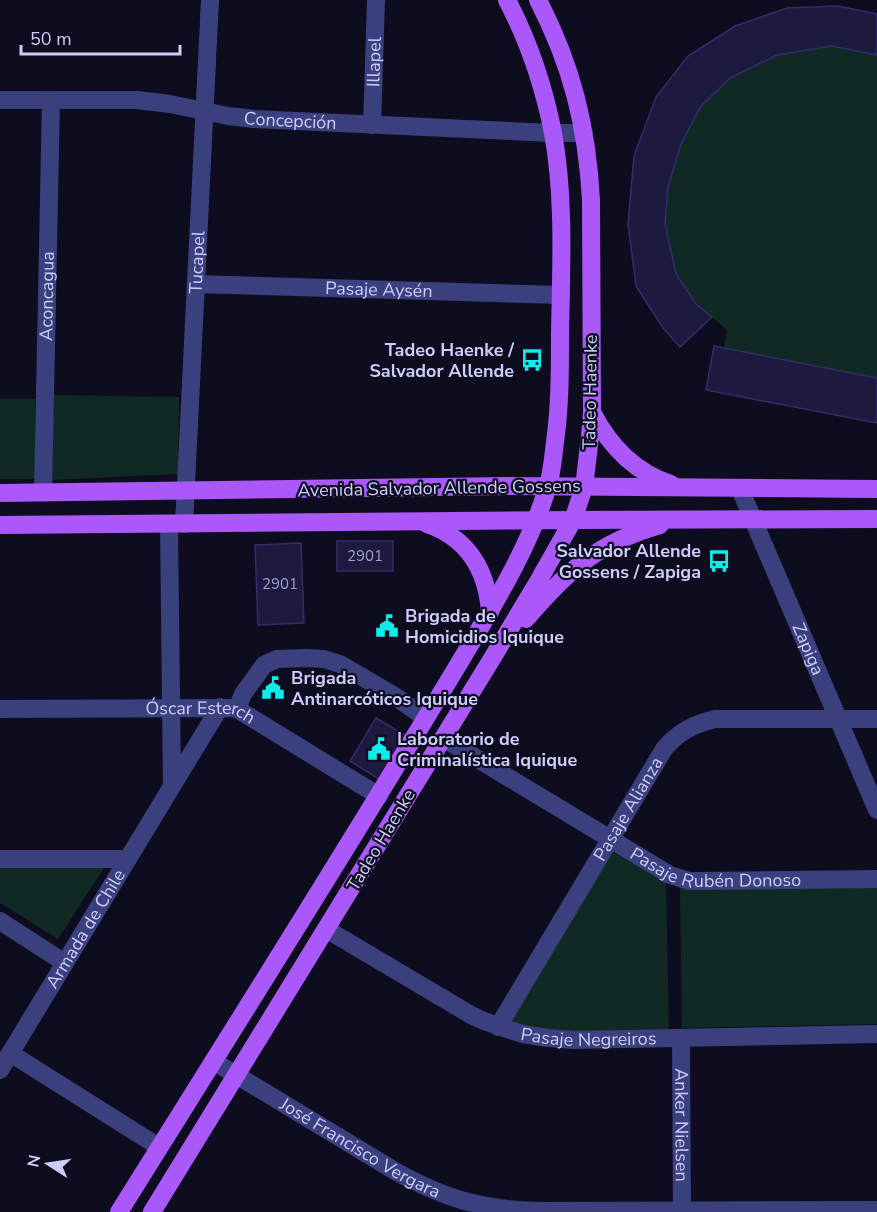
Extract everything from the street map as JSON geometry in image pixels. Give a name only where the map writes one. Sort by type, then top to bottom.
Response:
[{"type":"main road","name":"Tadeo Haenke","points":[[119,1212],[379,796],[489,612],[523,548],[548,486],[555,449],[559,406],[560,196],[553,133],[539,77],[507,0]]},
{"type":"main road","name":"Tadeo Haenke","points":[[152,1212],[539,580],[573,520],[584,487],[592,411],[589,166],[578,100],[560,45],[538,0]]},
{"type":"main road","points":[[592,411],[610,442],[622,455],[650,475],[681,487]]},
{"type":"main road","name":"Avenida Salvador Allende Gossens","points":[[0,493],[548,486],[877,489]]},
{"type":"main road","name":"Avenida Salvador Allende Gossens","points":[[0,525],[877,519]]},
{"type":"main road","points":[[493,657],[549,592],[585,560],[634,533],[688,520]]},
{"type":"main road","points":[[419,522],[448,533],[470,554],[485,581],[489,597],[489,612]]},
{"type":"street","name":"Tucapel","points":[[177,524],[186,491],[210,0]]},
{"type":"street","name":"Illapel","points":[[372,125],[376,0]]},
{"type":"street","name":"Concepción","points":[[0,100],[137,100],[254,119],[584,133]]},
{"type":"street","name":"Aconcagua","points":[[43,492],[51,100]]},
{"type":"street","name":"Pasaje Aysén","points":[[196,284],[561,295]]},
{"type":"street","name":"Zapiga","points":[[740,489],[877,810]]},
{"type":"street","points":[[172,786],[171,708],[177,524]]},
{"type":"street","name":"Armada de Chile","points":[[0,1070],[172,786],[229,708],[243,694],[264,665],[277,659],[306,658],[324,659],[340,664],[393,695],[426,718]]},
{"type":"street","name":"Óscar Esterch","points":[[0,709],[229,708],[379,796]]},
{"type":"street","name":"Pasaje Alianza","points":[[498,1027],[664,749],[672,740],[692,726],[722,719],[877,719]]},
{"type":"street","name":"Pasaje Rubén Donoso","points":[[443,738],[670,875],[689,881],[877,879]]},
{"type":"street","points":[[0,860],[128,859]]},
{"type":"street","points":[[0,921],[65,963]]},
{"type":"street","name":"Pasaje Negreiros","points":[[326,929],[471,1015],[498,1027],[522,1034],[573,1040],[877,1035]]},
{"type":"street","name":"Anker Nielsen","points":[[681,1038],[682,1211]]},
{"type":"street","points":[[10,1053],[159,1147]]},
{"type":"street","name":"José Francisco Vergara","points":[[213,1061],[403,1176],[467,1203],[518,1210],[877,1210]]},
{"type":"green space","points":[[838,6],[877,14],[877,423],[706,390],[714,346],[724,348],[727,330],[712,317],[680,347],[663,328],[636,286],[656,97],[688,56],[735,26],[787,8]]},
{"type":"green space","points":[[53,395],[179,397],[178,474],[51,480]]},
{"type":"green space","points":[[0,399],[35,399],[35,479],[0,479]]},
{"type":"green space","points":[[608,848],[666,881],[669,1033],[554,1033],[502,1025]]},
{"type":"green space","points":[[0,868],[104,868],[58,939],[0,903]]},
{"type":"green space","points":[[680,886],[877,886],[877,1024],[682,1028]]},
{"type":"building","points":[[838,6],[877,14],[877,55],[832,46],[777,55],[730,78],[701,106],[681,144],[668,187],[665,223],[676,274],[696,304],[712,317],[680,347],[663,328],[636,286],[628,224],[634,156],[656,97],[688,56],[735,26],[787,8]]},
{"type":"building","points":[[714,346],[877,378],[877,423],[706,390]]},
{"type":"building","points":[[337,541],[393,541],[393,571],[337,571]]},
{"type":"building","points":[[301,543],[304,623],[258,625],[255,545]]},
{"type":"building","name":"Laboratorio de Criminalística Iquique","points":[[376,718],[408,737],[382,781],[350,761]]},
{"type":"place","name":"Tadeo Haenke / Salvador Allende","points":[[532,360]]},
{"type":"place","name":"Salvador Allende Gossens / Zapiga","points":[[719,561]]},
{"type":"place","name":"Brigada de Homicidios Iquique","points":[[387,626]]},
{"type":"place","name":"Brigada Antinarcóticos Iquique","points":[[273,688]]},
{"type":"place","name":"Laboratorio de Criminalística Iquique","points":[[379,749]]}]
